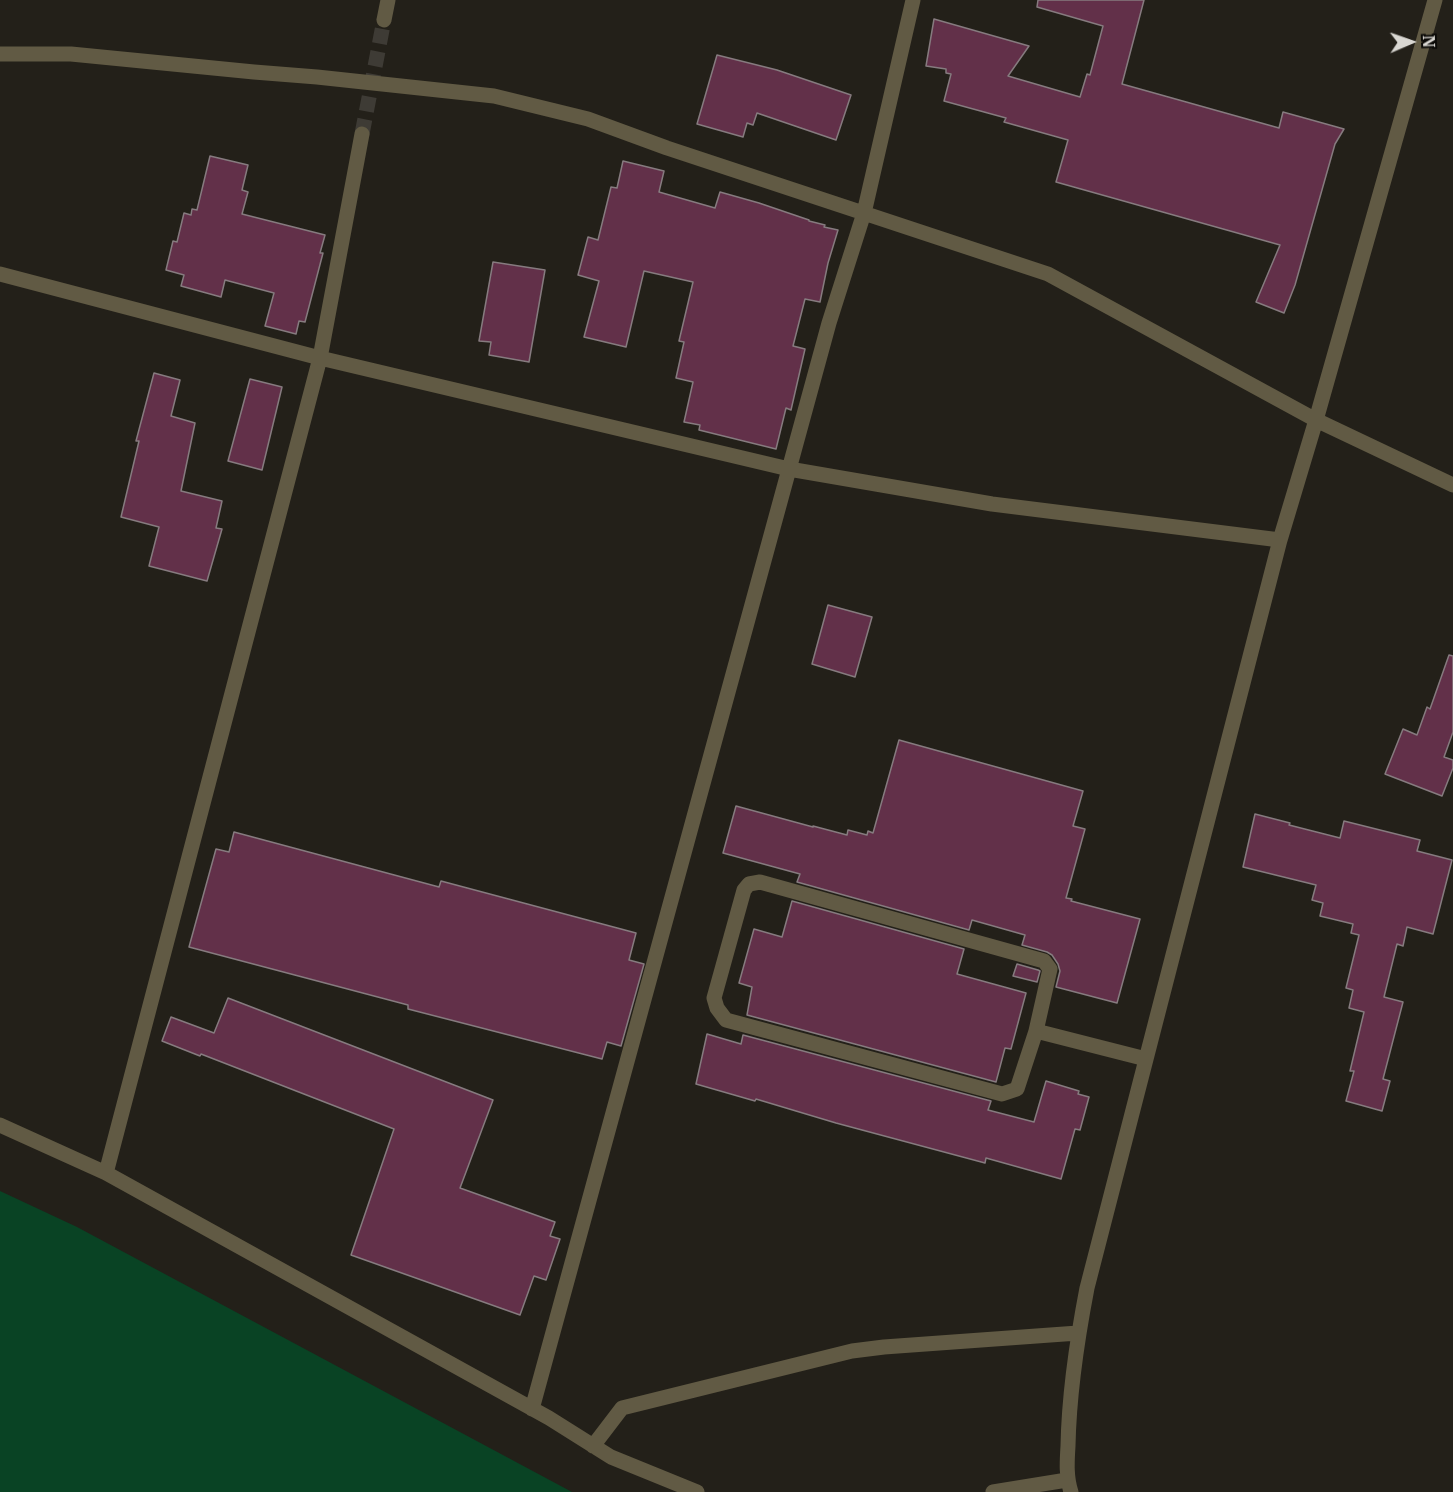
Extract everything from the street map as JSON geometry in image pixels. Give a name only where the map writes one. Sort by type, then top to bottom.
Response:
[{"type":"street","points":[[384,20],[388,0]]},
{"type":"street","points":[[532,1409],[829,323],[864,213],[913,0]]},
{"type":"street","points":[[993,1492],[1069,1486],[1068,1420],[1078,1333],[1087,1288],[1280,540],[1435,0]]},
{"type":"street","points":[[0,54],[71,54],[494,96],[588,119],[667,148],[1048,274],[1316,420],[1453,485]]},
{"type":"street","points":[[106,1173],[320,358],[362,134]]},
{"type":"street","points":[[0,274],[320,358],[789,469],[992,504],[1280,540]]},
{"type":"street","points":[[760,882],[1044,961],[1050,969],[1036,1031],[1017,1089],[1002,1094],[726,1020],[717,1008],[714,998],[744,890],[749,884],[760,882]]},
{"type":"street","points":[[1036,1031],[1146,1059]]},
{"type":"street","points":[[0,1125],[106,1173],[532,1409],[611,1457],[697,1492]]},
{"type":"street","points":[[593,1446],[622,1408],[852,1351],[1078,1333]]},
{"type":"green space","points":[[0,1191],[77,1227],[572,1492],[0,1492]]},
{"type":"building","points":[[1038,0],[1144,0],[1122,84],[1279,128],[1283,112],[1344,129],[1335,144],[1295,285],[1284,313],[1256,302],[1280,245],[1056,182],[1068,140],[1004,122],[1006,118],[944,101],[951,74],[946,73],[946,69],[926,66],[934,19],[1029,46],[1008,76],[1080,97],[1087,74],[1090,75],[1103,26],[1037,7]]},
{"type":"building","points":[[717,55],[777,70],[851,95],[836,140],[757,113],[753,125],[747,123],[743,137],[697,124]]},
{"type":"building","points":[[210,156],[248,165],[242,190],[248,192],[242,214],[325,235],[320,253],[323,253],[305,322],[299,321],[296,334],[265,326],[274,293],[225,280],[221,297],[181,286],[184,275],[166,270],[173,241],[177,242],[184,213],[191,215],[192,209],[197,210]]},
{"type":"building","points":[[623,161],[664,171],[659,192],[715,208],[720,192],[838,230],[820,302],[805,299],[793,346],[805,349],[791,410],[786,408],[776,449],[699,430],[700,425],[684,422],[693,382],[676,378],[684,342],[679,341],[693,282],[644,271],[626,347],[584,337],[599,281],[578,275],[588,237],[598,240],[611,187],[617,188]]},
{"type":"building","points":[[493,262],[545,270],[529,362],[489,355],[491,342],[479,341]]},
{"type":"building","points":[[154,373],[180,380],[171,416],[195,423],[181,491],[222,501],[216,528],[222,529],[207,581],[149,566],[159,527],[121,517],[139,441],[136,441]]},
{"type":"building","points":[[250,379],[282,387],[262,470],[228,461]]},
{"type":"building","points":[[828,605],[872,617],[855,677],[812,664]]},
{"type":"building","points":[[1449,655],[1453,656],[1453,732],[1444,757],[1453,760],[1453,768],[1442,796],[1385,774],[1403,729],[1417,735],[1427,707],[1430,709]]},
{"type":"building","points":[[899,740],[1083,791],[1073,826],[1085,829],[1066,898],[1140,919],[1117,1003],[1056,987],[1060,971],[1058,964],[1047,952],[1022,945],[1025,935],[972,920],[969,930],[797,882],[800,874],[723,853],[736,806],[847,835],[848,830],[867,835],[868,831],[873,833]]},
{"type":"building","points":[[1255,814],[1340,838],[1344,821],[1420,840],[1417,851],[1452,860],[1433,934],[1407,927],[1403,946],[1397,944],[1384,997],[1403,1002],[1383,1079],[1390,1081],[1382,1111],[1346,1101],[1354,1071],[1350,1071],[1364,1012],[1349,1008],[1353,990],[1346,988],[1359,935],[1351,933],[1353,924],[1320,916],[1323,903],[1312,900],[1316,885],[1243,867]]},
{"type":"building","points":[[234,832],[439,887],[441,881],[636,933],[629,960],[644,964],[621,1046],[607,1042],[602,1059],[408,1009],[408,1005],[189,947],[216,849],[229,852]]},
{"type":"building","points":[[792,901],[964,949],[957,974],[1026,993],[1011,1049],[1005,1048],[996,1082],[747,1015],[752,987],[739,983],[754,929],[782,937]]},
{"type":"building","points":[[1017,964],[1040,971],[1037,982],[1013,976]]},
{"type":"building","points":[[228,998],[493,1100],[460,1188],[555,1222],[550,1236],[560,1239],[546,1280],[534,1276],[520,1315],[351,1255],[394,1129],[162,1041],[171,1017],[214,1033]]},
{"type":"building","points":[[707,1034],[741,1044],[743,1035],[991,1101],[988,1110],[1034,1122],[1046,1081],[1079,1091],[1078,1094],[1089,1097],[1080,1130],[1075,1129],[1061,1179],[986,1158],[985,1163],[696,1084]]},
{"type":"tunnel","points":[[362,134],[384,20]]}]
